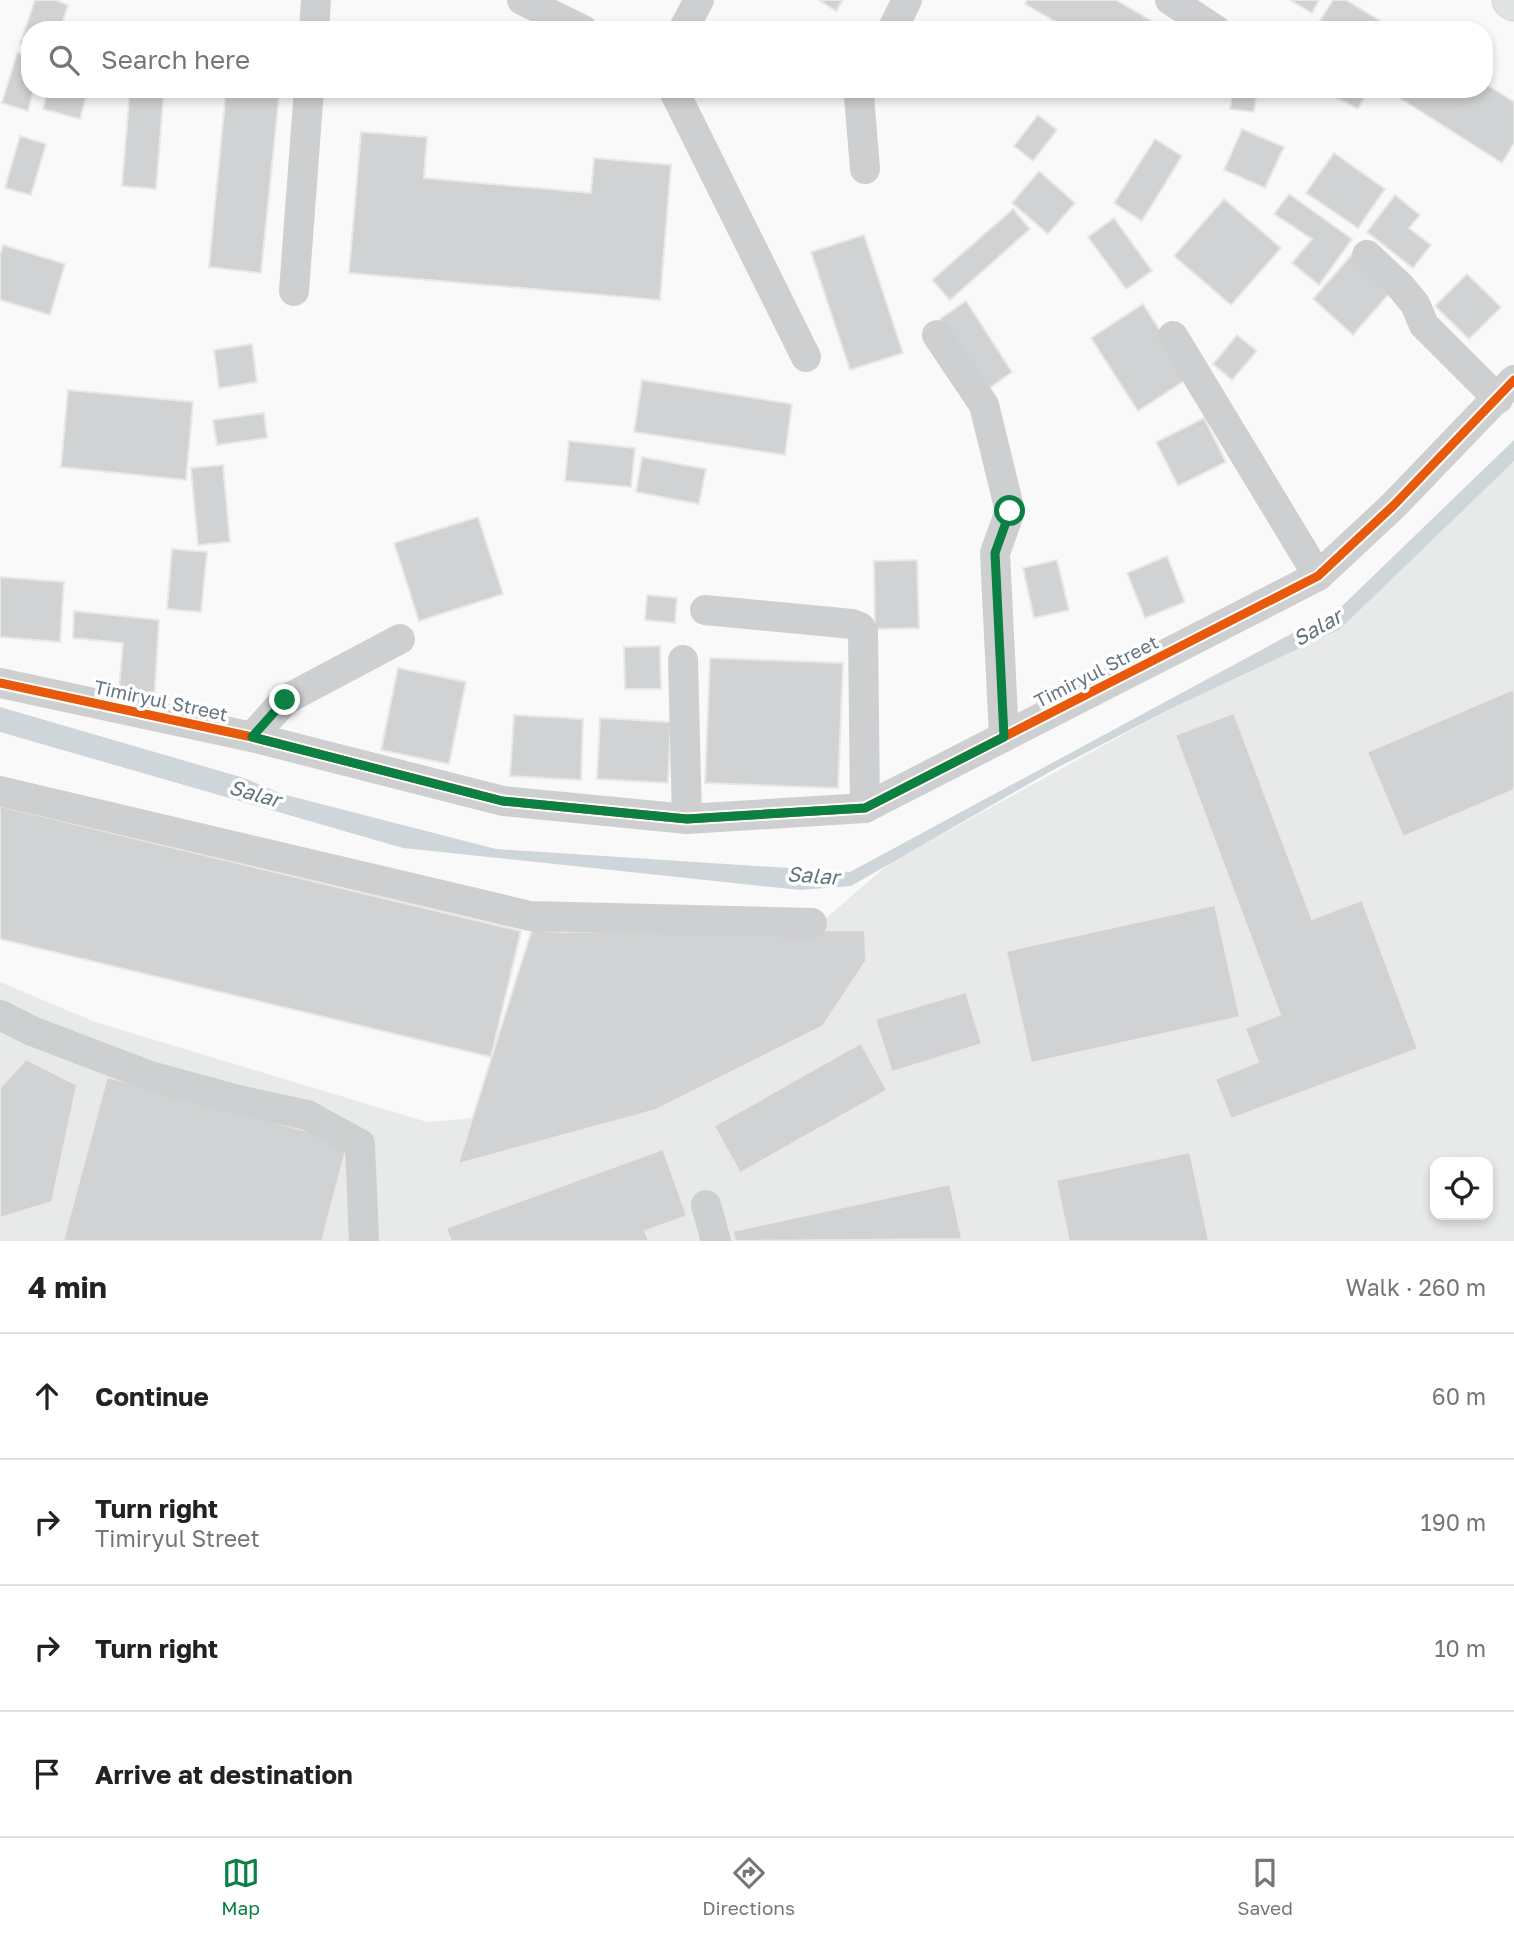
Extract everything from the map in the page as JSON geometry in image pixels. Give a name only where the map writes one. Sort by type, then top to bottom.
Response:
[{"type":"street","points":[[315,21],[316,0]]},
{"type":"street","points":[[522,0],[565,21]]},
{"type":"street","points":[[688,21],[699,0]]},
{"type":"street","points":[[896,21],[907,0]]},
{"type":"street","points":[[1170,0],[1202,21]]},
{"type":"street","points":[[294,291],[308,98]]},
{"type":"street","points":[[677,98],[806,358]]},
{"type":"street","points":[[859,98],[865,169]]},
{"type":"street","points":[[1367,255],[1408,295],[1424,326],[1506,390]]},
{"type":"street","points":[[937,335],[984,405],[1010,511],[995,553],[1004,737]]},
{"type":"street","points":[[1173,336],[1318,576]]},
{"type":"street","name":"Timiryul Street","points":[[0,683],[252,737],[502,801],[687,819],[865,808],[1318,576],[1394,505],[1506,390]]},
{"type":"street","points":[[705,610],[852,624],[860,627],[863,631],[865,808]]},
{"type":"street","points":[[252,737],[285,700],[400,639]]},
{"type":"street","points":[[683,660],[687,819]]},
{"type":"street","points":[[0,791],[530,916],[812,923]]},
{"type":"street","points":[[0,1015],[32,1031],[150,1076],[307,1115],[360,1144],[364,1241]]},
{"type":"street","points":[[706,1205],[716,1241]]},
{"type":"shaded area","points":[[1514,445],[1514,1241],[0,1241],[0,982],[95,1022],[427,1122],[607,1107],[890,863],[1337,617]]},
{"type":"water","name":"Salar","points":[[1514,440],[1514,461],[1340,629],[1172,708],[1053,770],[851,886],[800,890],[403,848],[0,732],[0,707],[244,778],[282,794],[496,849],[850,872],[1341,607]]},
{"type":"building","points":[[35,0],[55,0],[68,5],[63,21],[28,21]]},
{"type":"building","points":[[819,0],[843,0],[836,11]]},
{"type":"building","points":[[1027,0],[1116,0],[1152,21],[1054,21],[1025,4]]},
{"type":"building","points":[[1290,0],[1319,0],[1312,13]]},
{"type":"building","points":[[1333,0],[1346,0],[1380,21],[1320,21]]},
{"type":"building","points":[[17,53],[21,54],[21,98],[32,98],[28,111],[2,103]]},
{"type":"building","points":[[1493,89],[1514,102],[1514,143],[1502,163],[1400,98],[1493,98]]},
{"type":"building","points":[[46,98],[86,98],[80,119],[43,109]]},
{"type":"building","points":[[129,98],[163,98],[156,189],[122,186]]},
{"type":"building","points":[[225,98],[279,98],[261,273],[209,267]]},
{"type":"building","points":[[1232,98],[1256,98],[1254,112],[1230,109]]},
{"type":"building","points":[[1337,98],[1364,98],[1358,109]]},
{"type":"building","points":[[1038,115],[1057,130],[1033,161],[1014,146]]},
{"type":"building","points":[[1242,129],[1284,147],[1265,188],[1224,170]]},
{"type":"building","points":[[361,132],[427,137],[424,178],[591,193],[594,158],[671,165],[660,300],[349,273]]},
{"type":"building","points":[[20,136],[46,144],[31,195],[5,188]]},
{"type":"building","points":[[1155,139],[1182,156],[1142,221],[1114,203]]},
{"type":"building","points":[[1334,153],[1385,189],[1358,228],[1306,193]]},
{"type":"building","points":[[1039,171],[1075,203],[1048,234],[1012,203]]},
{"type":"building","points":[[1289,194],[1352,239],[1319,285],[1292,263],[1312,239],[1274,214]]},
{"type":"building","points":[[1395,195],[1420,215],[1409,228],[1431,245],[1413,268],[1367,232]]},
{"type":"building","points":[[1224,199],[1281,248],[1231,305],[1174,256]]},
{"type":"building","points":[[1013,209],[1030,229],[950,300],[932,280]]},
{"type":"building","points":[[1114,218],[1152,271],[1126,289],[1088,237]]},
{"type":"building","points":[[864,235],[903,353],[850,370],[811,252]]},
{"type":"building","points":[[3,245],[65,264],[50,315],[0,300],[0,255]]},
{"type":"building","points":[[1355,251],[1395,287],[1353,335],[1313,299]]},
{"type":"building","points":[[1467,274],[1501,307],[1469,339],[1435,306]]},
{"type":"building","points":[[966,301],[1012,372],[987,390],[940,319]]},
{"type":"building","points":[[1143,304],[1190,377],[1138,411],[1091,338]]},
{"type":"building","points":[[1237,335],[1257,351],[1232,380],[1213,364]]},
{"type":"building","points":[[252,344],[257,382],[219,388],[214,350]]},
{"type":"building","points":[[642,380],[792,404],[785,455],[634,432]]},
{"type":"building","points":[[68,390],[193,402],[186,480],[61,467]]},
{"type":"building","points":[[264,413],[267,438],[217,445],[213,420]]},
{"type":"building","points":[[1204,418],[1226,462],[1178,486],[1156,442]]},
{"type":"building","points":[[569,441],[635,448],[631,487],[565,481]]},
{"type":"building","points":[[642,457],[706,469],[699,504],[636,492]]},
{"type":"building","points":[[223,465],[230,542],[198,545],[191,468]]},
{"type":"building","points":[[478,517],[503,594],[419,621],[394,543]]},
{"type":"building","points":[[172,549],[207,552],[201,612],[167,609]]},
{"type":"building","points":[[1167,556],[1185,602],[1145,618],[1127,573]]},
{"type":"building","points":[[917,560],[919,628],[875,629],[874,561]]},
{"type":"building","points":[[1057,560],[1069,610],[1034,618],[1023,568]]},
{"type":"building","points":[[0,577],[64,582],[60,642],[0,637]]},
{"type":"building","points":[[647,595],[677,598],[675,623],[645,620]]},
{"type":"building","points":[[74,611],[159,620],[154,703],[118,701],[123,643],[73,638]]},
{"type":"building","points":[[660,646],[661,689],[625,689],[624,647]]},
{"type":"building","points":[[710,658],[843,663],[838,788],[705,783]]},
{"type":"building","points":[[398,668],[466,682],[449,764],[381,750]]},
{"type":"building","points":[[1514,689],[1514,790],[1403,837],[1367,752]]},
{"type":"building","points":[[1234,713],[1312,919],[1362,900],[1418,1049],[1231,1119],[1215,1079],[1258,1062],[1245,1028],[1280,1015],[1175,735]]},
{"type":"building","points":[[514,715],[583,719],[581,780],[510,776]]},
{"type":"building","points":[[600,718],[671,722],[668,783],[597,779]]},
{"type":"building","points":[[0,806],[521,931],[491,1057],[0,939]]},
{"type":"building","points":[[1215,905],[1240,1017],[1031,1063],[1006,951]]},
{"type":"building","points":[[532,929],[560,932],[865,930],[866,961],[823,1026],[656,1110],[458,1164]]},
{"type":"building","points":[[966,992],[982,1044],[892,1072],[875,1019]]},
{"type":"building","points":[[861,1043],[887,1090],[740,1173],[714,1126]]},
{"type":"building","points":[[26,1059],[77,1085],[52,1202],[0,1218],[0,1088]]},
{"type":"building","points":[[107,1077],[348,1142],[322,1241],[63,1241]]},
{"type":"building","points":[[663,1149],[687,1216],[645,1231],[649,1241],[451,1241],[446,1228]]},
{"type":"building","points":[[1190,1152],[1209,1241],[1069,1241],[1056,1180]]},
{"type":"building","points":[[950,1184],[962,1239],[735,1241],[733,1231]]},
{"type":"cycle path","points":[[0,683],[252,737],[503,801],[687,819],[865,808],[1318,576],[1394,505],[1514,380]]},
{"type":"route","points":[[285,700],[252,737],[502,801],[687,819],[865,808],[1004,737],[995,553],[1010,511]]}]
